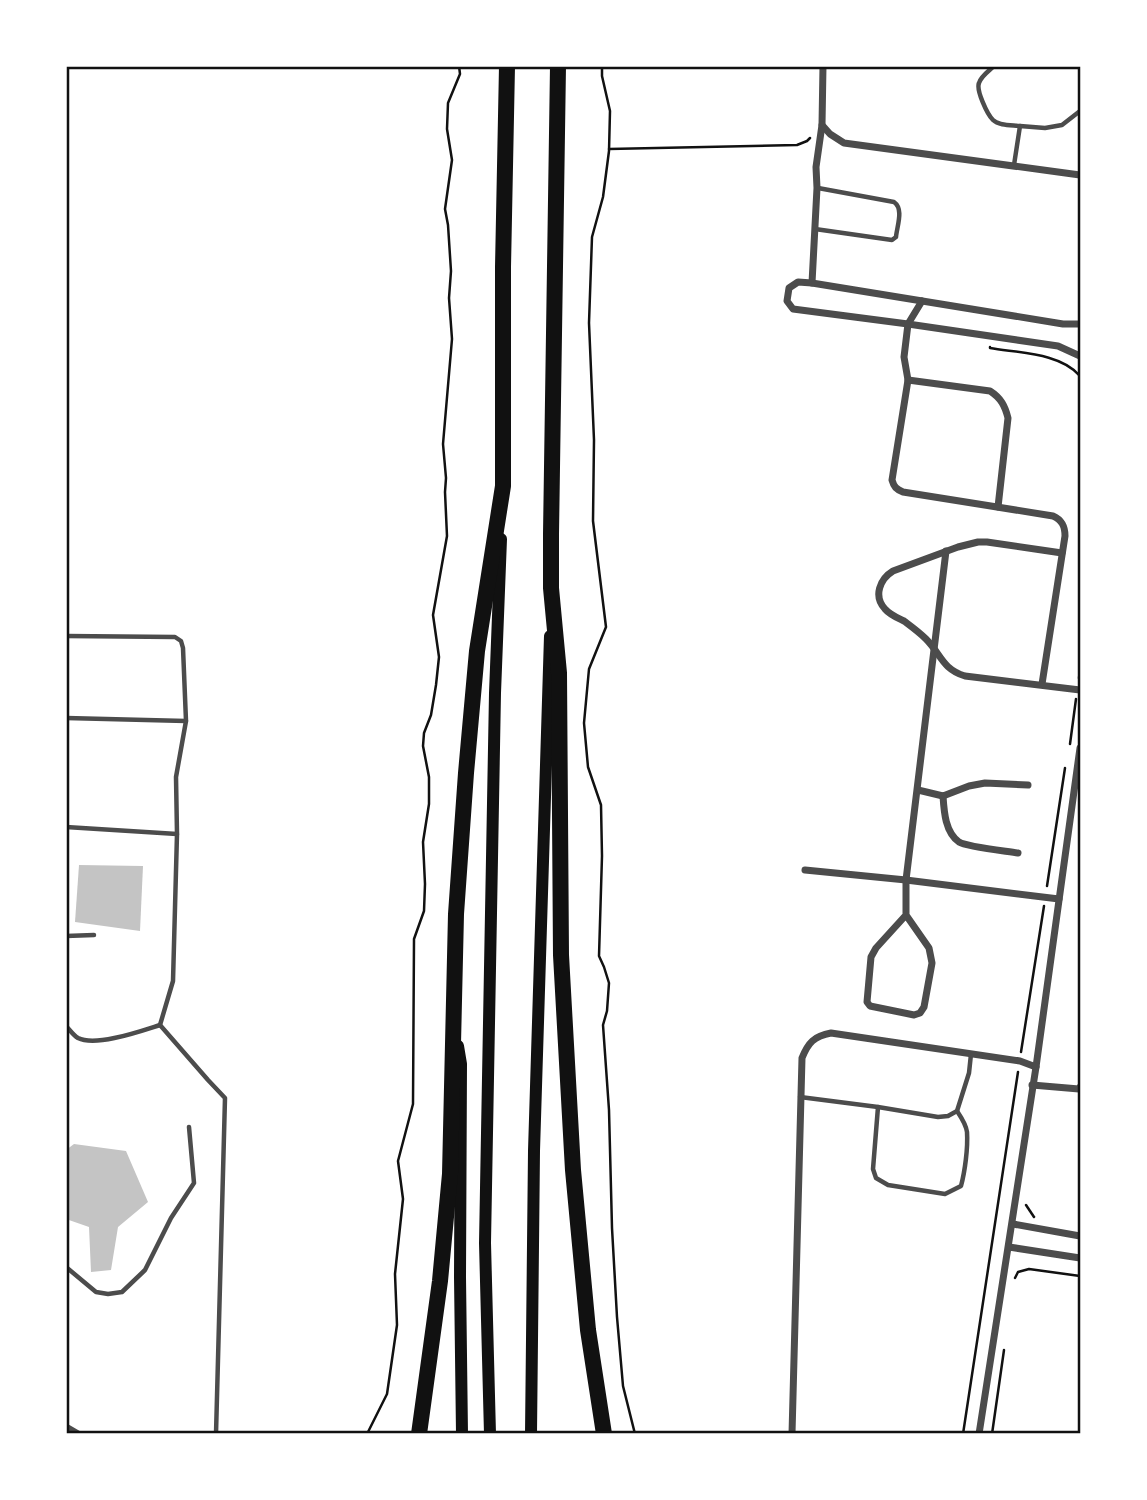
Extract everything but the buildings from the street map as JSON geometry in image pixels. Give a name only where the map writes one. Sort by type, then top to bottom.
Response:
[{"type":"highway","points":[[419,1433],[440,1281],[450,1174],[456,914],[466,773],[477,651],[503,486],[503,267],[508,66]]},
{"type":"highway","points":[[558,66],[551,588],[559,673],[561,956],[573,1170],[589,1330],[604,1433]]},
{"type":"main road","points":[[490,1433],[485,1243],[495,706],[503,486]]},
{"type":"main road","points":[[533,1433],[531,1401],[534,1151],[551,588]]},
{"type":"main road","points":[[454,1018],[461,1064],[462,1433]]},
{"type":"street","points":[[812,283],[823,66]]},
{"type":"street","points":[[822,125],[844,143],[1080,176]]},
{"type":"street","points":[[1080,324],[1063,324],[812,283],[798,282],[789,288],[787,301],[793,309],[1058,346],[1080,356]]},
{"type":"street","points":[[922,301],[908,324],[904,357],[908,380],[893,485],[903,492],[998,507],[1062,521],[1065,531],[1042,684]]},
{"type":"street","points":[[908,380],[990,391],[999,397],[1008,418],[998,507]]},
{"type":"street","points":[[1062,554],[986,542],[969,544],[893,571],[883,580],[879,592],[881,604],[885,609],[919,632],[935,648],[944,664],[958,674],[1080,690]]},
{"type":"street","points":[[906,915],[876,948],[872,957],[867,1002],[870,1006],[914,1014],[920,1013],[924,1007],[932,963],[929,948],[906,915],[906,880],[946,551]]},
{"type":"street","points":[[979,1433],[1078,789],[1080,748]]},
{"type":"street","points":[[918,790],[943,796],[985,783],[1028,785]]},
{"type":"street","points":[[943,796],[945,816],[952,835],[961,843],[1018,853]]},
{"type":"street","points":[[805,870],[1059,899]]},
{"type":"street","points":[[792,1433],[800,1097],[802,1058],[811,1040],[831,1033],[1020,1062],[1036,1067]]},
{"type":"street","points":[[1032,1085],[1080,1090]]},
{"type":"street","points":[[1013,1224],[1080,1236]]},
{"type":"street","points":[[1009,1247],[1080,1258]]},
{"type":"street","points":[[66,1427],[78,1433]]},
{"type":"lane","points":[[994,66],[980,80],[978,87],[993,120],[1005,125],[1045,128],[1062,125],[1080,111]]},
{"type":"lane","points":[[1014,166],[1020,126]]},
{"type":"lane","points":[[814,229],[892,240],[896,237],[900,208],[894,202],[817,188]]},
{"type":"lane","points":[[66,636],[175,637],[183,648],[186,721],[176,777],[173,982],[160,1025]]},
{"type":"lane","points":[[66,718],[186,721]]},
{"type":"lane","points":[[66,827],[177,834]]},
{"type":"lane","points":[[66,936],[94,935]]},
{"type":"lane","points":[[66,1026],[76,1037],[96,1040],[129,1035],[160,1025]]},
{"type":"lane","points":[[160,1025],[225,1098],[215,1433]]},
{"type":"lane","points":[[800,1097],[938,1117],[948,1116],[957,1111],[969,1073],[971,1054]]},
{"type":"lane","points":[[878,1107],[873,1169],[876,1178],[888,1185],[945,1194],[961,1186],[964,1173],[967,1132],[957,1111]]},
{"type":"lane","points":[[66,1267],[96,1292],[108,1294],[122,1292],[145,1270],[171,1218],[194,1183],[189,1127]]},
{"type":"path","points":[[367,1433],[387,1394],[397,1325],[395,1274],[403,1199],[398,1161],[413,1104],[414,939],[424,911],[423,842],[429,804],[429,777],[423,746],[436,685],[439,657],[433,615],[447,536],[443,444],[452,339],[449,298],[451,271],[445,209],[452,160],[447,129],[448,103],[460,74],[459,66]]},
{"type":"path","points":[[602,66],[610,111],[609,149],[603,197],[592,237],[589,323],[594,440],[593,522],[606,627],[589,669],[584,723],[588,767],[601,805],[599,956],[608,984],[607,1011],[603,1026],[612,1228],[623,1386],[635,1433]]},
{"type":"path","points":[[609,149],[797,145],[807,141],[822,125]]},
{"type":"path","points":[[993,337],[990,348],[1053,358],[1080,376]]},
{"type":"path","points":[[1027,1206],[1031,1216],[1041,1222]]},
{"type":"path","points":[[1015,1279],[1018,1272],[1029,1269],[1080,1276]]},
{"type":"path","points":[[992,1433],[1004,1346]]}]
